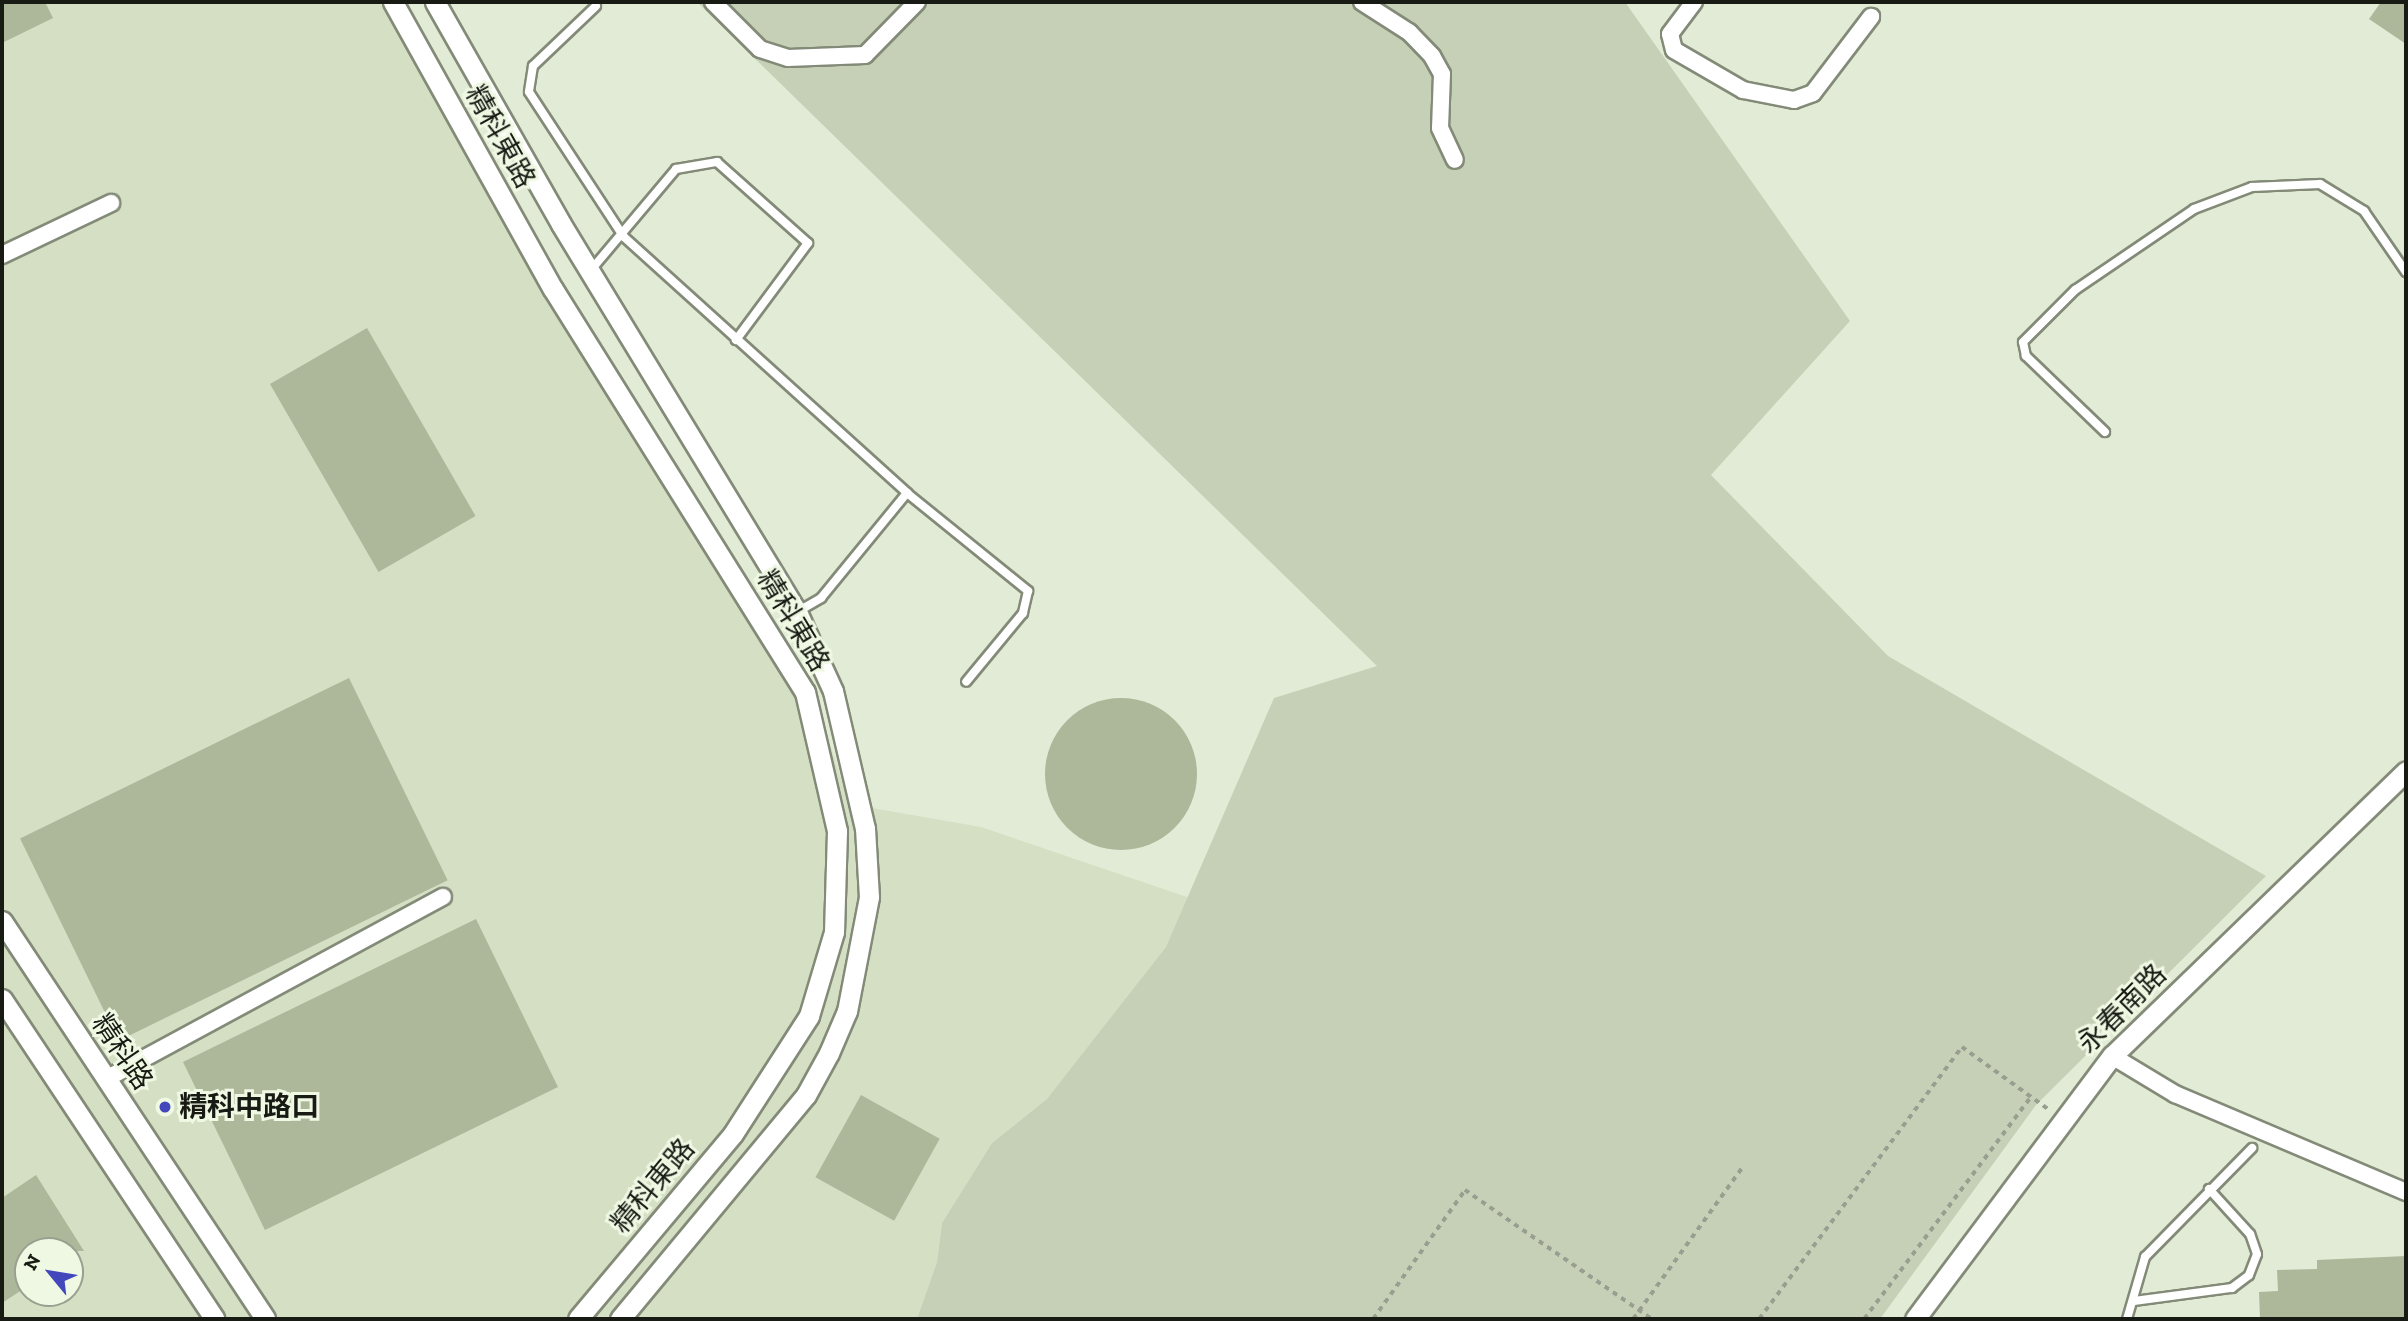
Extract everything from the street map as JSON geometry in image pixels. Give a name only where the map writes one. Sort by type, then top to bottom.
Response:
[{"type":"street","name":"精科東路","points":[[393,2],[553,289],[805,692],[837,831],[834,932],[809,1016],[733,1134],[578,1319]]},
{"type":"street","name":"精科東路","points":[[435,2],[591,270],[797,612],[833,691],[865,828],[869,897],[847,1011],[806,1095],[620,1319]]},
{"type":"street","points":[[713,2],[760,49],[788,58],[865,55],[917,2]]},
{"type":"street","points":[[1362,2],[1409,32],[1432,57],[1442,74],[1440,128],[1455,160]]},
{"type":"street","points":[[1694,2],[1670,34],[1674,50],[1743,90],[1794,100],[1813,93],[1871,17]]},
{"type":"street","points":[[2,255],[111,203]]},
{"type":"street","name":"永春南路","points":[[1915,1319],[2062,1117],[2112,1056],[2406,773]]},
{"type":"street","points":[[106,1079],[443,897]]},
{"type":"street","name":"精科路","points":[[2,921],[265,1319]]},
{"type":"street","points":[[2,999],[215,1319]]},
{"type":"street","points":[[2112,1056],[2175,1094],[2406,1192]]},
{"type":"lane","points":[[596,6],[533,66],[529,92],[624,237],[907,493],[1028,591],[1023,613],[966,682]]},
{"type":"lane","points":[[591,270],[624,237],[676,169],[717,162],[808,243],[736,340]]},
{"type":"lane","points":[[2105,432],[2026,356],[2023,342],[2075,290],[2194,209],[2252,187],[2320,184],[2364,211],[2406,272]]},
{"type":"lane","points":[[797,612],[821,598],[907,493]]},
{"type":"lane","points":[[2127,1319],[2145,1257],[2252,1148]]},
{"type":"lane","points":[[2134,1301],[2232,1288],[2249,1275],[2258,1254],[2250,1234],[2209,1189]]},
{"type":"path","points":[[1759,1319],[1962,1047],[2029,1099],[2062,1117]]},
{"type":"path","points":[[1864,1319],[2029,1099]]},
{"type":"path","points":[[1633,1319],[1742,1168]]},
{"type":"path","points":[[1373,1319],[1465,1190],[1652,1319]]},
{"type":"shaded area","points":[[2,2],[395,2],[499,192],[788,648],[818,706],[849,804],[981,827],[1190,898],[1166,947],[1079,1060],[1047,1099],[992,1143],[942,1223],[937,1262],[917,1319],[2,1319]]},
{"type":"shaded area","points":[[697,2],[1625,2],[1850,321],[1711,475],[1888,656],[2266,876],[2036,1105],[1880,1319],[917,1319],[937,1262],[942,1223],[992,1143],[1047,1099],[1166,947],[1274,698],[1377,666]]},
{"type":"building","points":[[2,2],[45,2],[53,18],[2,43]]},
{"type":"building","points":[[2381,2],[2406,2],[2406,44],[2369,19]]},
{"type":"building","points":[[367,328],[476,516],[379,572],[270,384]]},
{"type":"building","points":[[349,678],[448,880],[119,1041],[20,838]]},
{"type":"building","points":[[1121,698],[1150,703],[1175,720],[1192,745],[1197,774],[1192,803],[1175,828],[1150,845],[1121,850],[1092,845],[1067,828],[1050,803],[1045,774],[1050,745],[1067,720],[1092,703]]},
{"type":"building","points":[[476,919],[558,1087],[265,1230],[183,1062]]},
{"type":"building","points":[[861,1095],[940,1139],[894,1221],[815,1177]]},
{"type":"building","points":[[36,1175],[75,1237],[14,1237],[14,1295],[2,1303],[2,1198]]},
{"type":"building","points":[[2406,1256],[2406,1319],[2260,1319],[2259,1292],[2278,1291],[2277,1270],[2317,1269],[2317,1260]]},
{"type":"place","name":"精科中路口","points":[[165,1107]]}]
